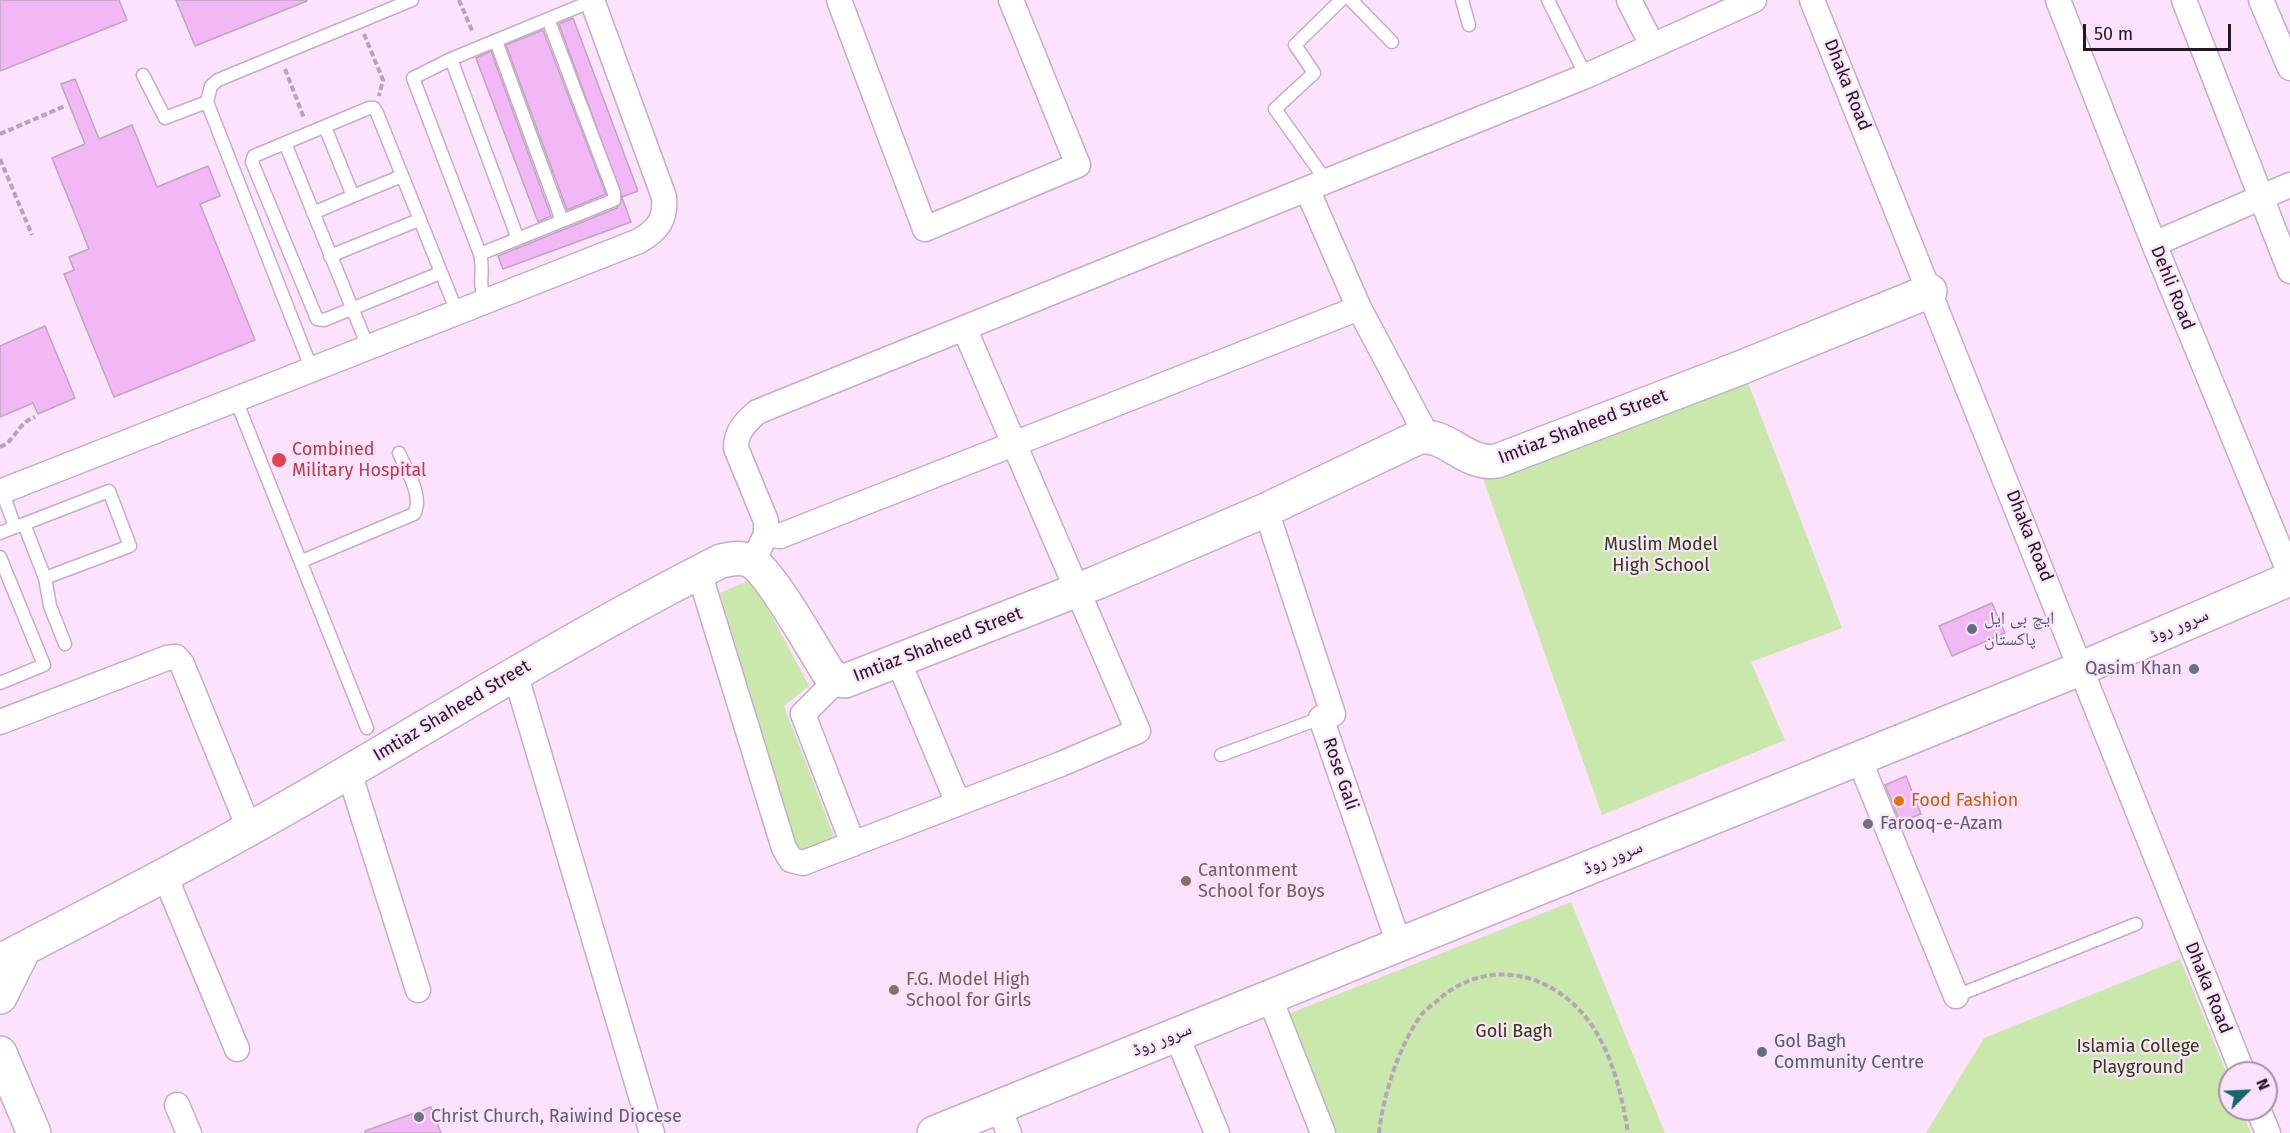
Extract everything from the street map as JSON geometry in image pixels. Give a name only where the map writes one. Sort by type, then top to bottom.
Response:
[{"type":"street","points":[[839,0],[925,229],[1078,165],[1011,0]]},
{"type":"street","points":[[1629,0],[1652,45]]},
{"type":"street","points":[[759,548],[766,521],[736,448],[736,437],[745,423],[758,412],[965,330],[1586,76],[1754,0]]},
{"type":"street","name":"Dhaka Road","points":[[1812,0],[2238,1061]]},
{"type":"street","name":"Dehli Road","points":[[2058,0],[2154,244],[2290,574]]},
{"type":"street","points":[[2184,0],[2290,271]]},
{"type":"street","points":[[2261,0],[2290,68]]},
{"type":"street","points":[[1,491],[639,241],[653,233],[665,215],[662,188],[592,1]]},
{"type":"street","points":[[2154,244],[2290,184]]},
{"type":"street","points":[[1317,186],[1359,308],[1427,436]]},
{"type":"street","name":"Imtiaz Shaheed Street","points":[[12,955],[165,876],[349,772],[515,673],[699,572],[759,548],[766,575],[828,672],[837,680],[854,678],[1077,590],[1266,510],[1427,436],[1484,463],[1497,461],[1740,368],[1930,291]]},
{"type":"street","points":[[759,548],[780,536],[1359,308]]},
{"type":"street","points":[[699,572],[784,848],[791,860],[803,863],[1061,764],[1138,731],[965,330]]},
{"type":"street","name":"Rose Gali","points":[[1266,510],[1333,714],[1321,718],[1399,944]]},
{"type":"street","name":"سرور روڈ","points":[[934,1133],[1004,1120],[1176,1034],[2082,668],[2290,579]]},
{"type":"street","points":[[0,722],[167,658],[176,657],[182,664],[249,828]]},
{"type":"street","points":[[898,660],[958,803]]},
{"type":"street","points":[[515,673],[652,1133]]},
{"type":"street","points":[[837,680],[803,714],[852,844]]},
{"type":"street","points":[[1859,759],[1956,996]]},
{"type":"street","points":[[349,772],[418,990]]},
{"type":"street","points":[[165,876],[237,1049]]},
{"type":"street","points":[[0,997],[12,955]]},
{"type":"street","points":[[1269,996],[1323,1133]]},
{"type":"street","points":[[1176,1034],[1217,1133]]},
{"type":"street","points":[[0,1053],[34,1133]]},
{"type":"street","points":[[177,1104],[189,1133]]},
{"type":"lane","points":[[312,370],[207,102],[211,86],[219,80],[412,0]]},
{"type":"lane","points":[[1317,186],[1275,109],[1314,73],[1295,45],[1341,0]]},
{"type":"lane","points":[[1351,0],[1392,42]]},
{"type":"lane","points":[[1462,0],[1469,24]]},
{"type":"lane","points":[[1548,0],[1586,76]]},
{"type":"lane","points":[[485,300],[480,286],[483,271],[480,254],[412,82],[414,76],[592,1]]},
{"type":"lane","points":[[480,254],[612,202],[615,196],[548,20]]},
{"type":"lane","points":[[496,41],[562,222]]},
{"type":"lane","points":[[451,59],[518,239]]},
{"type":"lane","points":[[143,75],[165,118],[207,102]]},
{"type":"lane","points":[[440,273],[320,321],[314,316],[252,162],[254,156],[374,108],[457,312]]},
{"type":"lane","points":[[325,127],[353,196]]},
{"type":"lane","points":[[285,143],[368,347]]},
{"type":"lane","points":[[313,213],[402,176]]},
{"type":"lane","points":[[330,256],[420,220]]},
{"type":"lane","points":[[236,400],[367,728]]},
{"type":"lane","points":[[302,561],[414,514],[418,507],[418,498],[399,453]]},
{"type":"lane","points":[[1,491],[45,578],[50,606],[65,644]]},
{"type":"lane","points":[[0,533],[109,491],[130,546],[45,578]]},
{"type":"lane","points":[[0,557],[44,665],[0,682]]},
{"type":"lane","points":[[1221,755],[1321,718]]},
{"type":"lane","points":[[1956,996],[2136,924]]},
{"type":"path","points":[[459,0],[480,47]]},
{"type":"path","points":[[359,22],[383,80],[383,89],[374,108]]},
{"type":"path","points":[[279,55],[310,133]]},
{"type":"path","points":[[0,134],[65,106]]},
{"type":"path","points":[[0,159],[33,235]]},
{"type":"path","points":[[0,447],[8,444],[23,421],[35,417]]},
{"type":"path","points":[[1379,1133],[1382,1103],[1399,1059],[1422,1014],[1456,985],[1486,974],[1534,979],[1568,999],[1599,1037],[1622,1097],[1628,1133]]},
{"type":"green space","name":"Muslim Model High School","points":[[1744,372],[1842,628],[1751,662],[1785,740],[1602,815],[1481,473]]},
{"type":"green space","points":[[752,579],[809,686],[784,706],[835,839],[798,852],[720,593]]},
{"type":"green space","name":"Goli Bagh","points":[[1571,902],[1665,1133],[1333,1133],[1288,1014]]},
{"type":"green space","name":"Islamia College Playground","points":[[2180,959],[2222,1061],[2218,1061],[2218,1121],[2246,1121],[2251,1133],[1926,1133],[1984,1038]]},
{"type":"building","points":[[0,0],[119,0],[127,20],[0,71]]},
{"type":"building","points":[[176,0],[306,0],[307,1],[195,46]]},
{"type":"building","points":[[573,18],[638,191],[622,197],[559,24]]},
{"type":"building","points":[[543,30],[606,194],[567,210],[506,45]]},
{"type":"building","points":[[491,51],[551,216],[538,222],[476,58]]},
{"type":"building","points":[[75,79],[99,139],[132,125],[157,187],[208,166],[220,196],[200,204],[255,340],[114,397],[64,274],[74,270],[69,257],[89,249],[52,158],[85,144],[61,84]]},
{"type":"building","points":[[622,198],[631,222],[503,269],[498,256],[617,208]]},
{"type":"building","points":[[45,326],[75,398],[38,414],[33,403],[0,417],[0,346]]},
{"type":"building","name":"ایچ بی ایل پاکستان","points":[[1992,603],[2005,633],[1952,656],[1939,626]]},
{"type":"building","name":"Food Fashion","points":[[1906,776],[1921,814],[1900,822],[1885,785]]},
{"type":"building","name":"Christ Church, Raiwind Diocese","points":[[431,1107],[441,1133],[365,1133],[365,1131]]},
{"type":"place","name":"Combined Military Hospital","points":[[279,460]]},
{"type":"place","name":"ایچ بی ایل پاکستان","points":[[1972,629]]},
{"type":"place","name":"Qasim Khan","points":[[2194,669]]},
{"type":"place","name":"Food Fashion","points":[[1899,801]]},
{"type":"place","name":"Farooq-e-Azam","points":[[1868,824]]},
{"type":"place","name":"Cantonment School for Boys","points":[[1186,881]]},
{"type":"place","name":"F.G. Model High School for Girls","points":[[894,990]]},
{"type":"place","name":"Gol Bagh Community Centre","points":[[1762,1052]]},
{"type":"place","name":"Christ Church, Raiwind Diocese","points":[[419,1117]]}]
